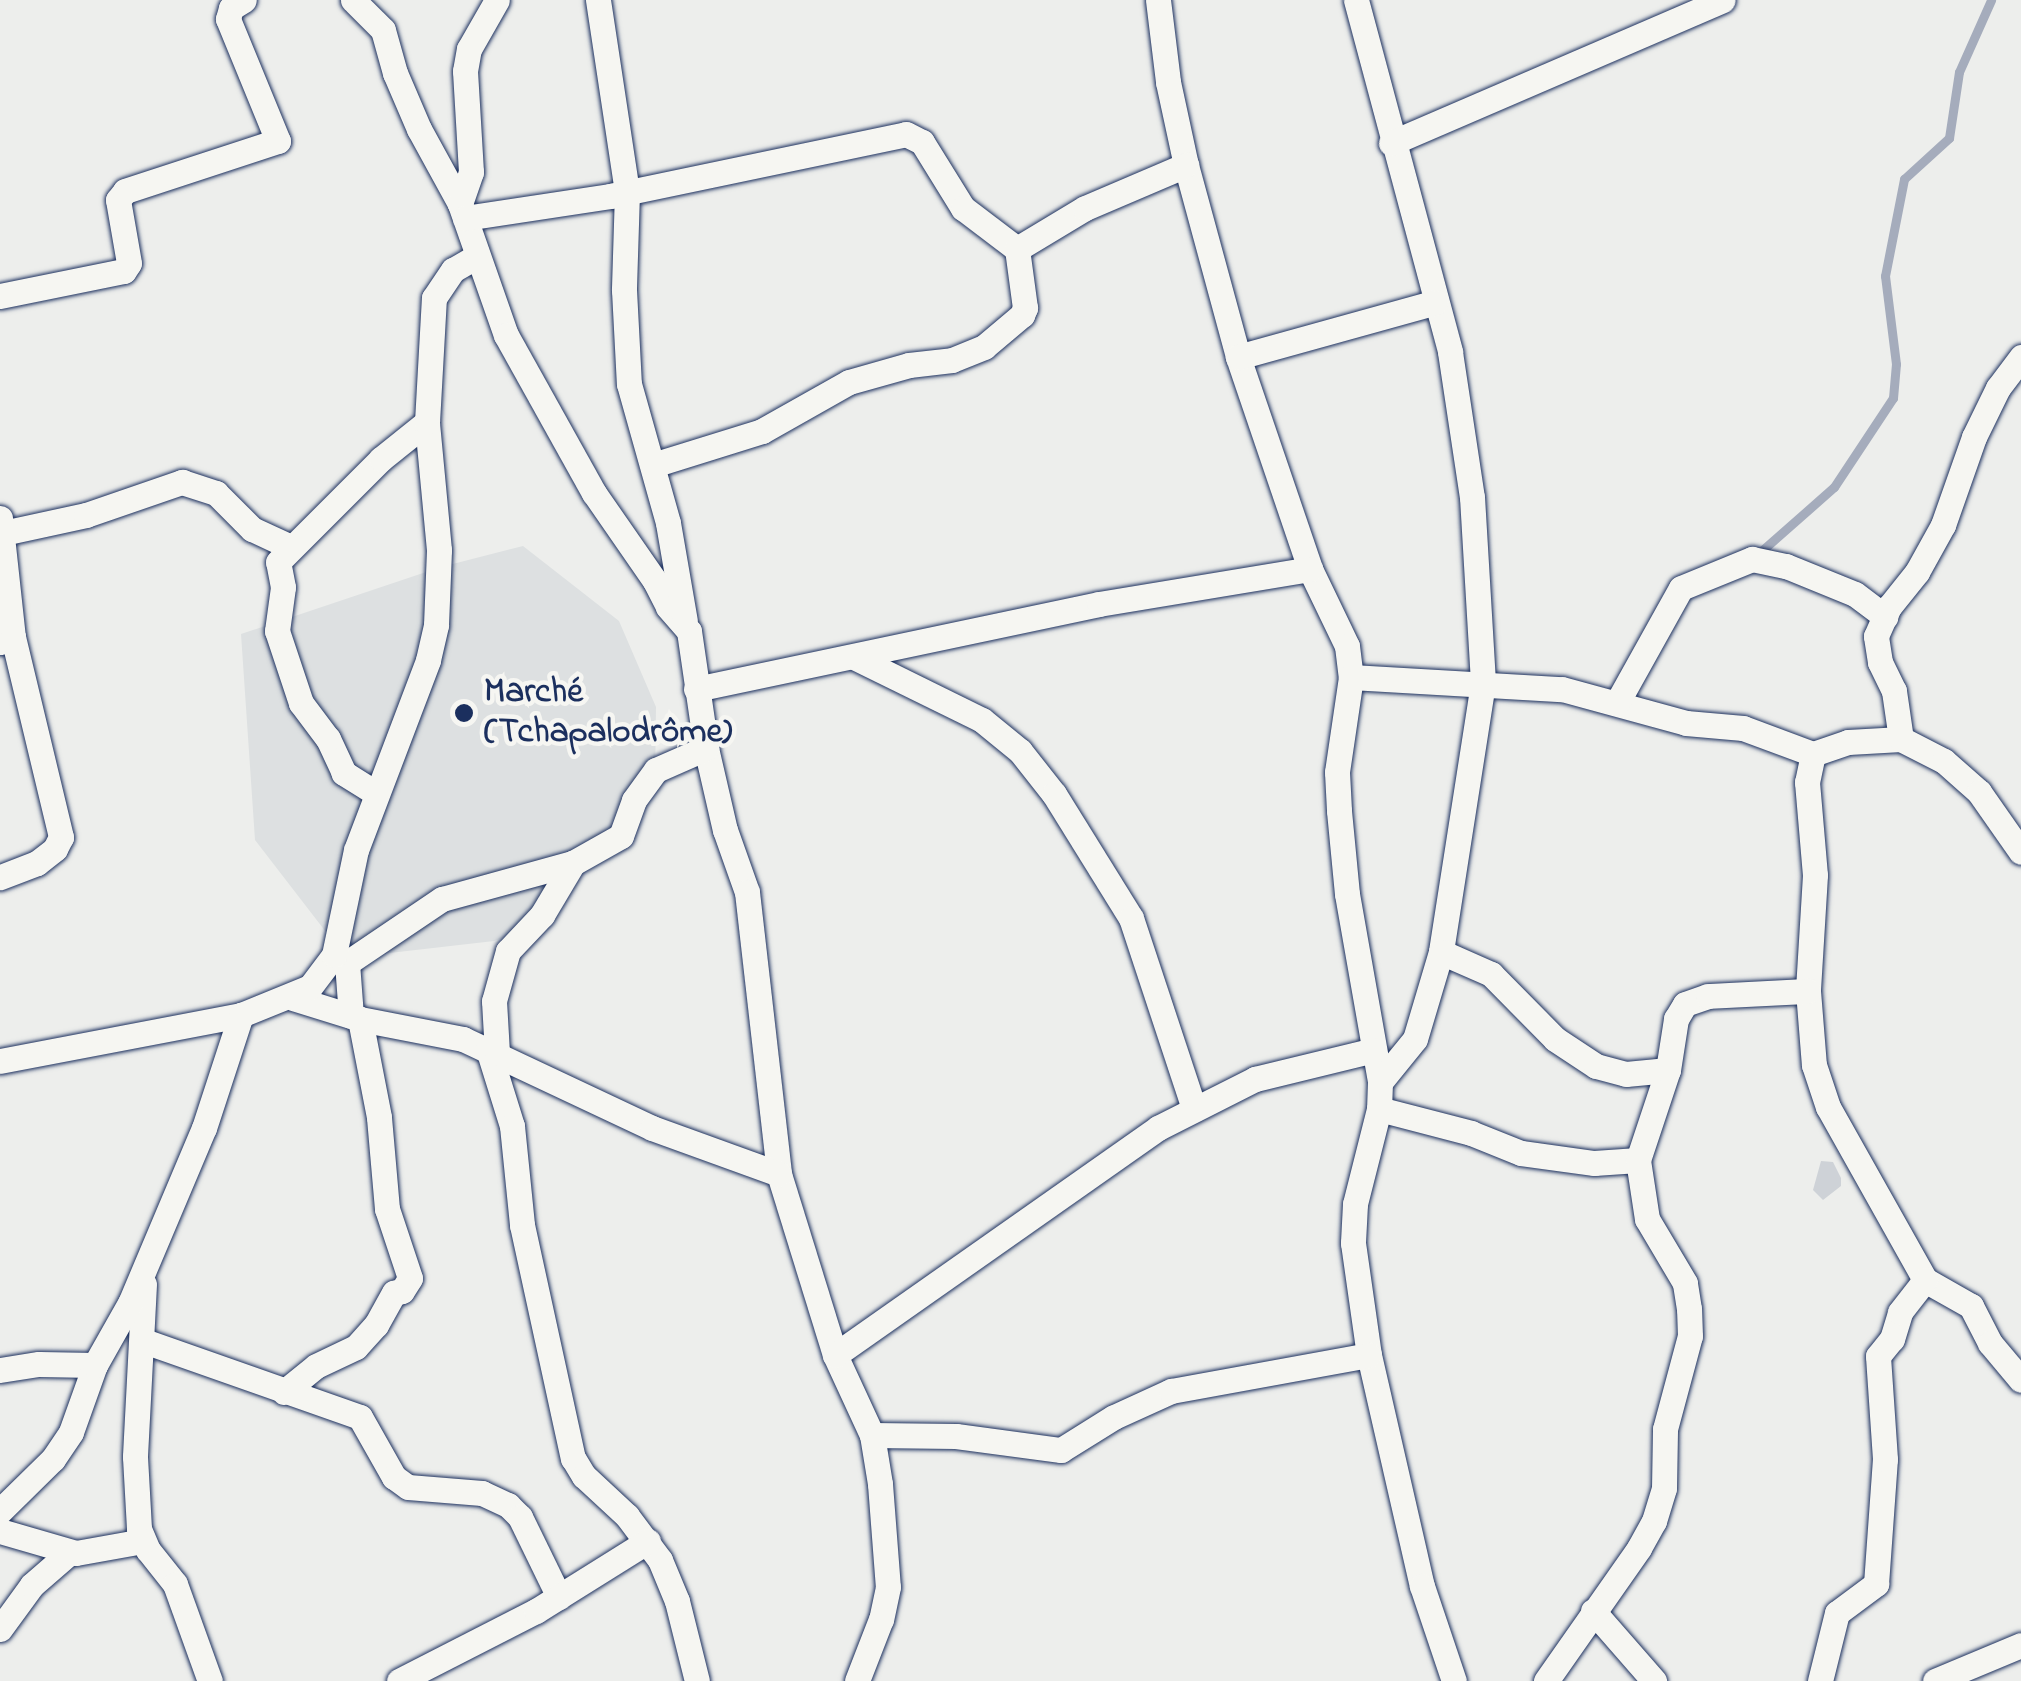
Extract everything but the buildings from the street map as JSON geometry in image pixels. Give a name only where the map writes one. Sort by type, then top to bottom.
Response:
[{"type":"street","points":[[0,296],[118,274],[128,267],[118,200],[125,192],[278,142],[228,19],[231,8],[244,0]]},
{"type":"street","points":[[353,0],[383,30]]},
{"type":"street","points":[[381,0],[383,30],[400,87],[462,211],[506,335],[594,493],[655,581],[668,608],[688,630]]},
{"type":"street","points":[[462,211],[471,172],[464,93],[469,49],[497,0]]},
{"type":"street","points":[[598,0],[627,192],[624,290],[629,384],[652,465],[688,630],[706,748],[725,830],[746,892],[779,1174],[835,1355],[872,1435],[888,1587],[881,1619],[857,1681]]},
{"type":"street","points":[[1158,0],[1168,82],[1186,165],[1238,358],[1310,569],[1347,646],[1351,677],[1337,772],[1339,811],[1346,894],[1380,1082],[1380,1109],[1353,1225],[1369,1355],[1422,1586],[1454,1681]]},
{"type":"street","points":[[1356,0],[1450,352],[1472,497],[1483,683],[1441,952],[1415,1039],[1380,1082]]},
{"type":"street","points":[[1392,143],[1722,0]]},
{"type":"street","points":[[462,211],[627,192],[906,134],[922,142],[963,208],[1017,249],[1024,283],[1022,316],[1000,330],[984,347],[952,360],[908,366],[849,382],[762,431],[652,465]]},
{"type":"street","points":[[1017,249],[1086,208],[1186,165]]},
{"type":"street","points":[[322,975],[342,928],[356,850],[374,792],[428,660],[436,625],[439,550],[427,422],[434,298],[453,270],[477,256]]},
{"type":"street","points":[[0,282],[62,285]]},
{"type":"street","points":[[1238,358],[1436,302]]},
{"type":"street","points":[[1901,738],[1894,691],[1880,662],[1876,636],[1943,525],[1974,437],[1998,388],[2021,357]]},
{"type":"street","points":[[374,792],[344,773],[328,739],[301,703],[277,631],[283,587],[278,562],[381,459],[427,422]]},
{"type":"street","points":[[0,876],[37,863],[55,848],[61,836],[7,640],[2,526],[86,515],[182,482],[216,493],[252,529],[290,547]]},
{"type":"street","points":[[1618,701],[1681,588],[1752,559],[1786,566],[1856,594],[1884,617]]},
{"type":"street","points":[[696,689],[1099,604],[1310,569]]},
{"type":"street","points":[[854,656],[982,720],[1020,751],[1054,794],[1131,918],[1194,1109]]},
{"type":"street","points":[[1351,677],[1562,689],[1618,701],[1686,723],[1743,728],[1813,754],[1848,742],[1901,738],[1944,761],[1978,792],[2021,852]]},
{"type":"street","points":[[0,1061],[240,1015],[293,998],[442,898],[573,863],[621,836],[634,800],[656,770],[706,748]]},
{"type":"street","points":[[1813,754],[1807,782],[1814,876],[1808,991],[1814,1065],[1828,1107],[1925,1280],[1971,1306],[1990,1343],[2021,1380]]},
{"type":"street","points":[[573,863],[542,916],[508,951],[499,970],[492,1051],[512,1126],[522,1225],[573,1458],[584,1476],[648,1541],[677,1601],[697,1681]]},
{"type":"street","points":[[1441,952],[1491,974],[1555,1039],[1596,1066],[1626,1074],[1668,1070]]},
{"type":"street","points":[[284,1392],[316,1366],[356,1348],[376,1326],[394,1293],[402,1291],[410,1278],[387,1208],[379,1116],[346,964]]},
{"type":"street","points":[[1546,1681],[1654,1522],[1664,1488],[1665,1429],[1690,1336],[1685,1283],[1646,1218],[1638,1160],[1668,1070],[1676,1019],[1685,1004],[1708,996],[1808,991]]},
{"type":"street","points":[[293,998],[356,1017],[425,1029],[492,1051],[638,1122],[779,1174]]},
{"type":"street","points":[[0,1511],[64,1446],[95,1365],[144,1274],[204,1128],[240,1015]]},
{"type":"street","points":[[835,1355],[1158,1128],[1256,1080],[1374,1050]]},
{"type":"street","points":[[1380,1109],[1471,1134],[1522,1153],[1594,1164],[1638,1160]]},
{"type":"street","points":[[144,1274],[144,1340],[134,1484],[143,1541],[174,1584],[210,1681]]},
{"type":"street","points":[[1820,1681],[1838,1613],[1876,1584],[1885,1459],[1878,1356],[1892,1339],[1900,1312],[1925,1280]]},
{"type":"street","points":[[144,1340],[360,1417],[394,1477],[402,1484],[482,1493],[508,1505],[520,1517],[560,1597]]},
{"type":"street","points":[[872,1435],[956,1436],[1060,1450],[1114,1417],[1171,1391],[1369,1355]]},
{"type":"street","points":[[0,1370],[39,1364],[95,1365]]},
{"type":"street","points":[[0,1532],[70,1552],[143,1541]]},
{"type":"street","points":[[399,1681],[560,1597],[648,1541]]},
{"type":"street","points":[[0,1629],[32,1585],[70,1552]]},
{"type":"street","points":[[1593,1611],[1654,1681]]},
{"type":"street","points":[[1935,1681],[2021,1645]]},
{"type":"shaded area","points":[[523,546],[619,621],[656,707],[655,787],[609,836],[549,864],[549,921],[494,941],[346,958],[255,840],[241,634],[441,567]]},
{"type":"shaded area","points":[[1821,1161],[1833,1162],[1841,1178],[1841,1186],[1823,1200],[1813,1190]]},
{"type":"waterway","points":[[1758,554],[1834,487],[1893,398],[1896,364],[1885,276],[1904,179],[1949,138],[1959,72],[1991,0]]},
{"type":"place","name":"Marché (Tchapalodrôme)","points":[[464,713]]}]
